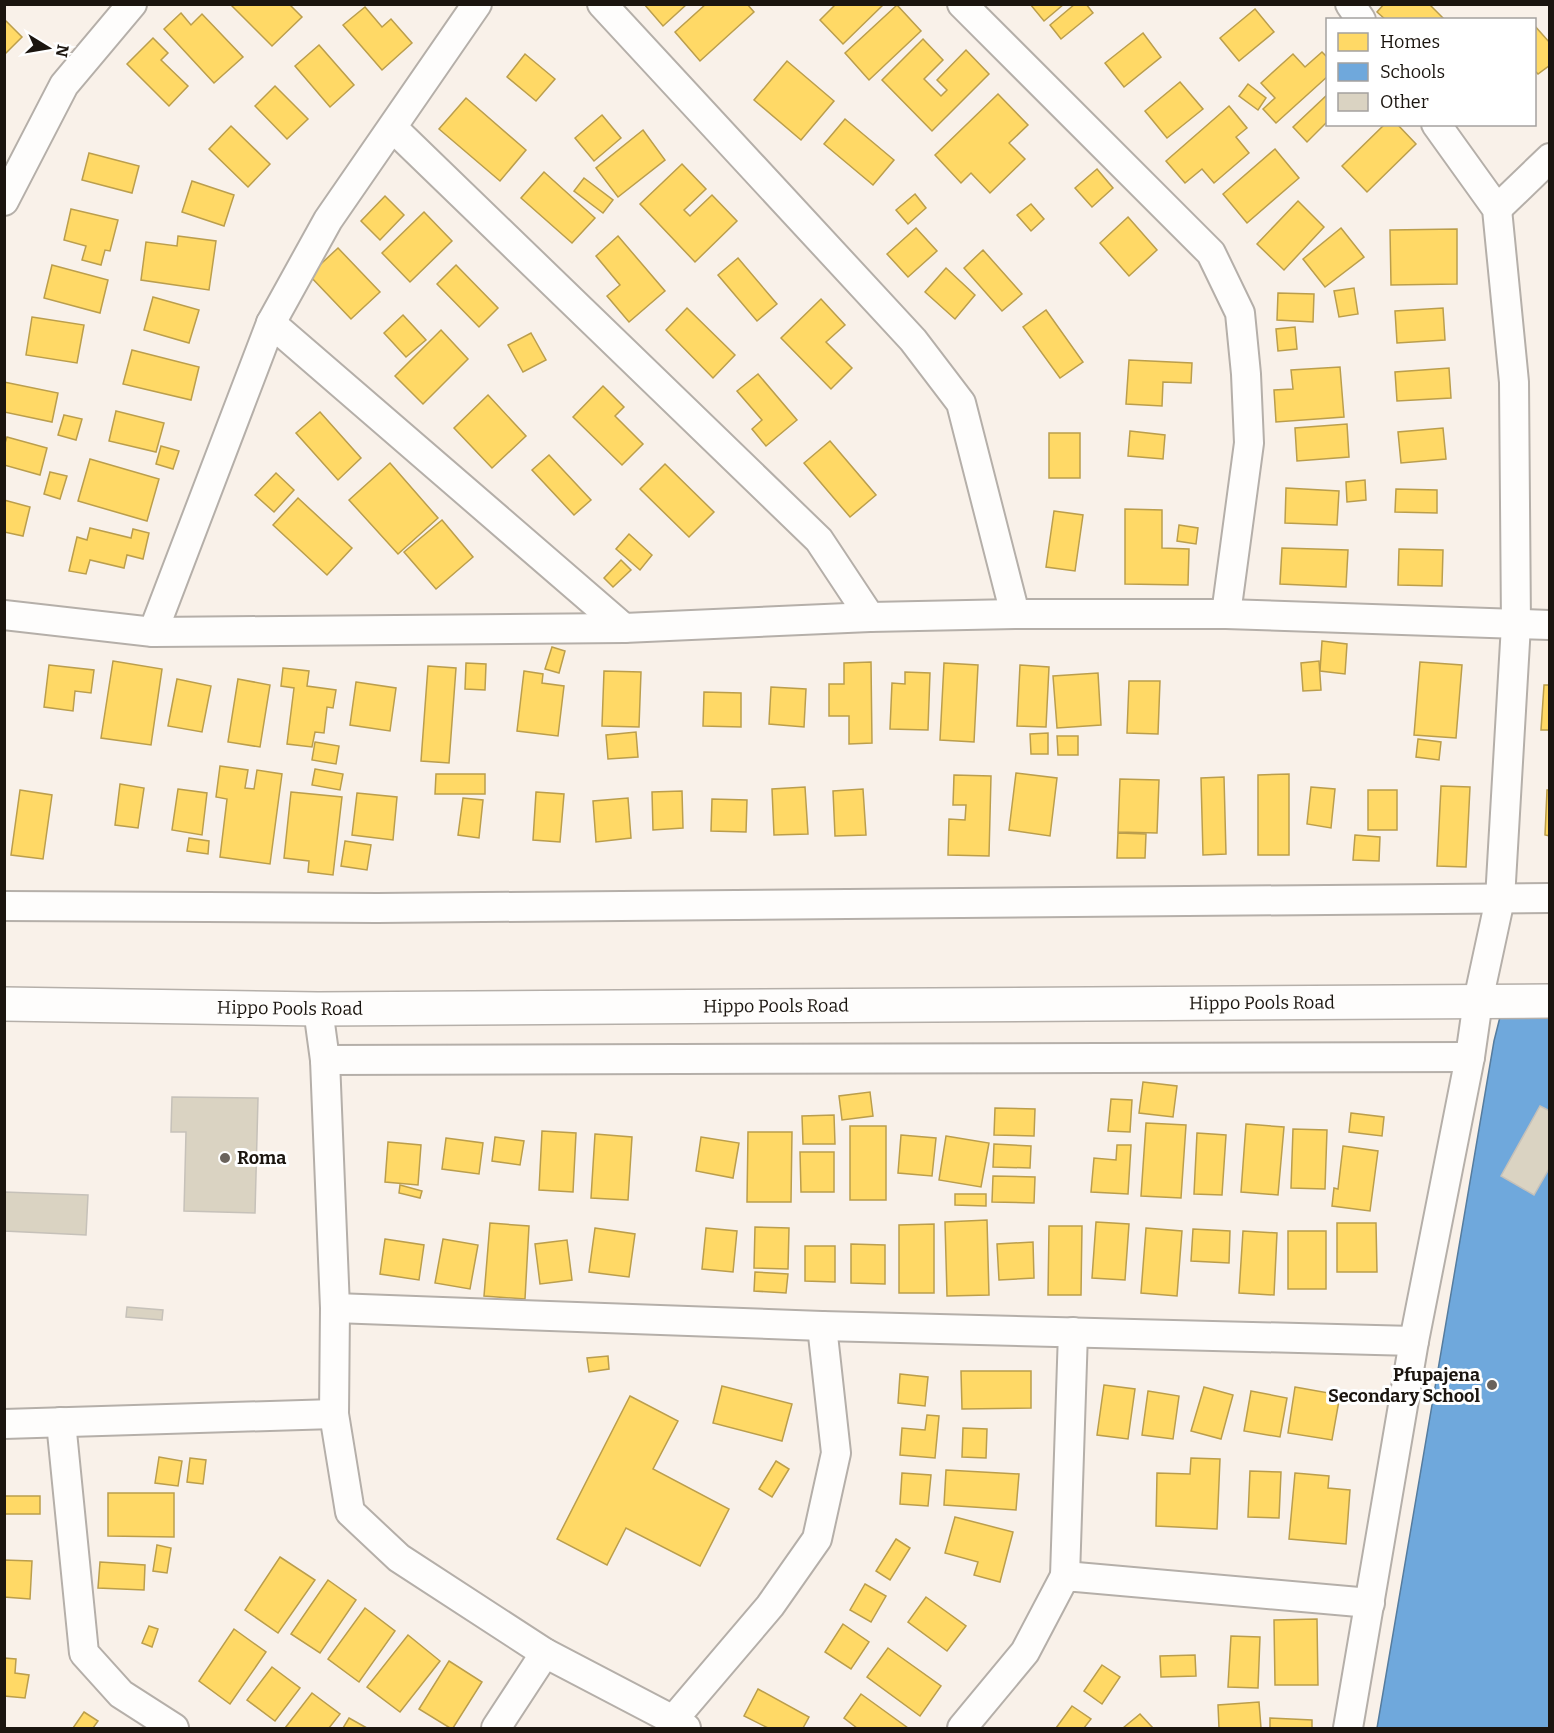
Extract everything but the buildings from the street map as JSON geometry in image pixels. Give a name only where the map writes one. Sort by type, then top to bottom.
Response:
[{"type":"street","points":[[4,201],[64,86],[132,4]]},
{"type":"street","points":[[153,632],[271,323],[328,220],[477,4]]},
{"type":"street","points":[[602,4],[913,340],[961,403],[1015,614]]},
{"type":"street","points":[[962,4],[1211,253],[1240,312],[1248,443],[1226,614]]},
{"type":"street","points":[[1350,4],[1359,18]]},
{"type":"street","points":[[1348,1728],[1414,1341],[1470,1057],[1478,1001],[1500,899],[1516,625],[1514,382],[1497,209],[1437,126]]},
{"type":"street","points":[[393,128],[819,540],[870,617]]},
{"type":"street","points":[[1497,209],[1550,158]]},
{"type":"street","points":[[271,323],[624,628]]},
{"type":"street","points":[[4,615],[153,632],[624,628],[870,617],[1015,614],[1226,614],[1550,625]]},
{"type":"street","points":[[4,906],[377,908],[1550,898]]},
{"type":"street","name":"Hippo Pools Road","points":[[4,1004],[318,1009],[1550,1001]]},
{"type":"street","points":[[318,1009],[325,1060],[335,1308],[334,1414],[350,1512],[399,1558],[545,1653],[679,1724],[770,1606],[817,1539],[836,1453],[822,1326]]},
{"type":"street","points":[[325,1060],[1470,1057]]},
{"type":"street","points":[[335,1308],[822,1326],[1414,1341]]},
{"type":"street","points":[[962,1728],[1024,1652],[1065,1576],[1073,1332]]},
{"type":"street","points":[[4,1424],[334,1414]]},
{"type":"street","points":[[62,1422],[84,1653],[121,1694],[174,1728]]},
{"type":"street","points":[[1065,1576],[1370,1603]]},
{"type":"street","points":[[496,1728],[545,1653]]},
{"type":"place","name":"Roma","points":[[225,1158]]},
{"type":"place","name":"Pfupajena Secondary School","points":[[1492,1385]]}]
